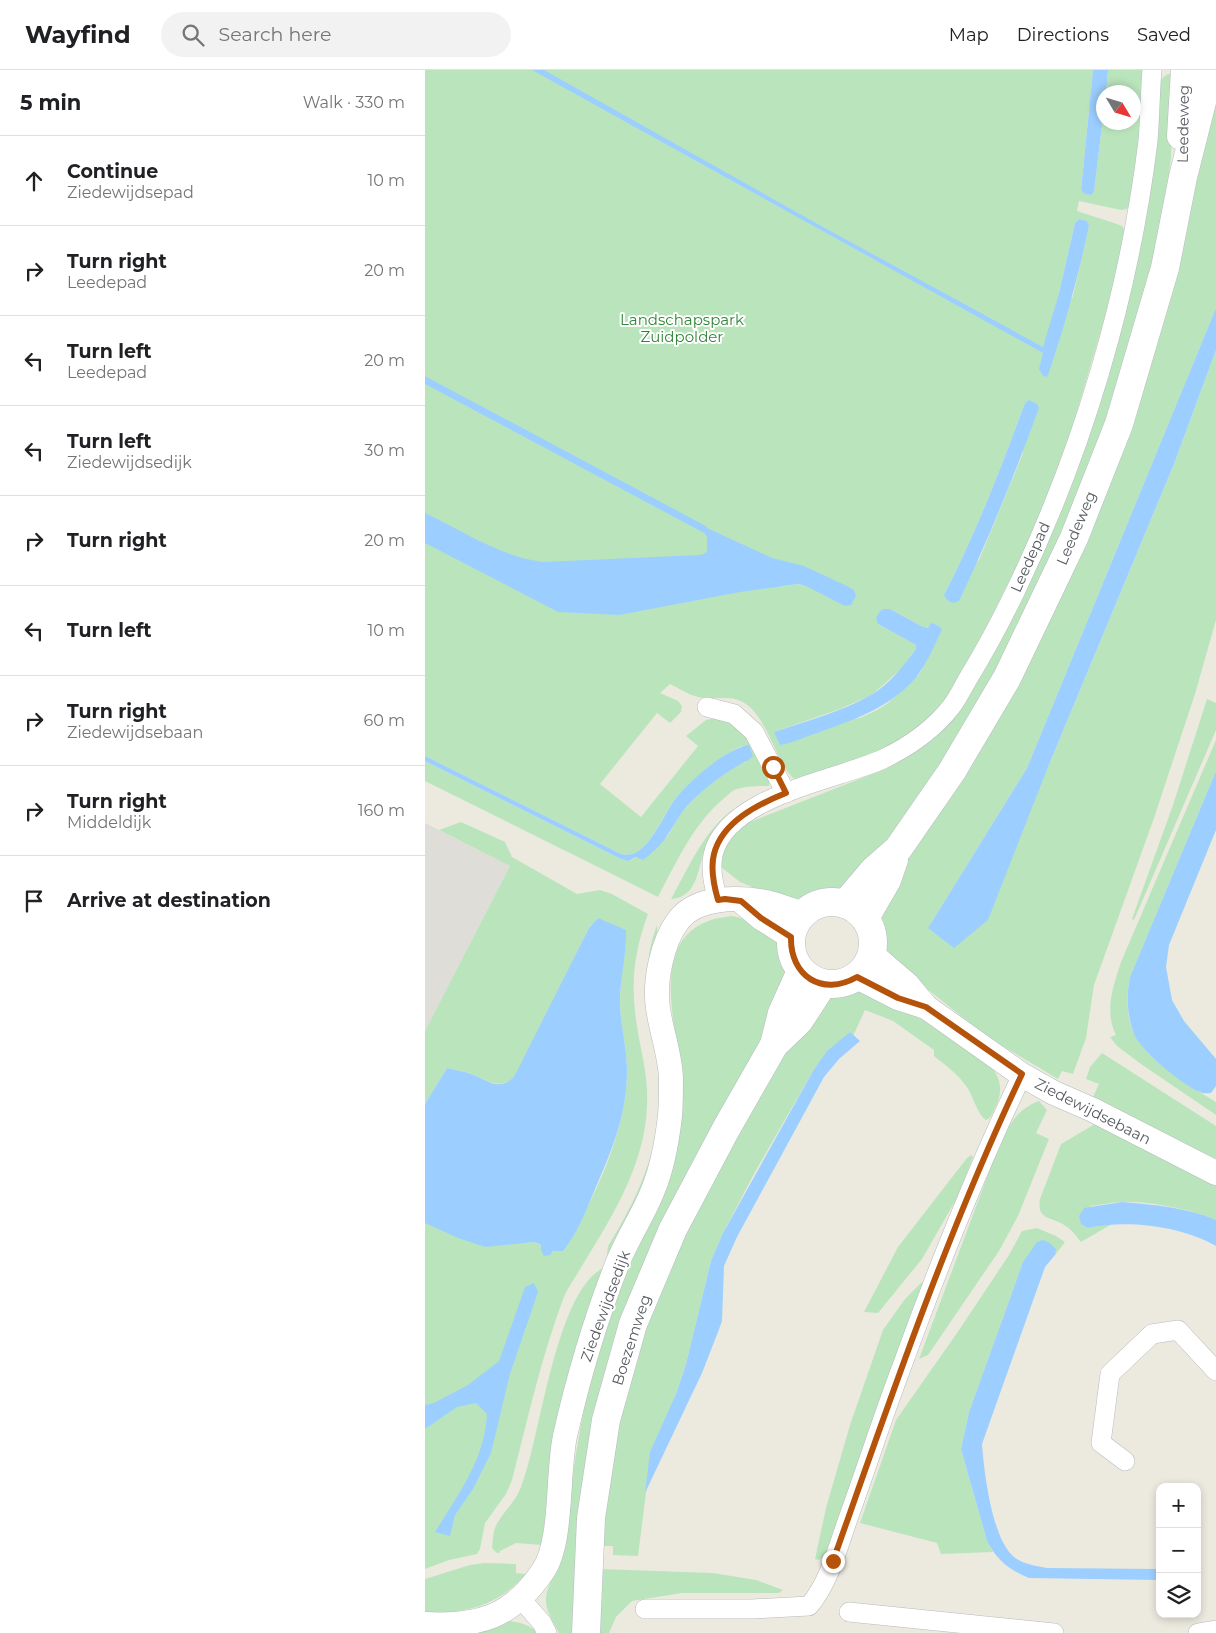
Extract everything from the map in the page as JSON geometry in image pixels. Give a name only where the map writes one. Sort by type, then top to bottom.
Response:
[{"type":"main road","name":"Leedeweg","points":[[1183,177],[1180,125],[1185,70]]},
{"type":"main road","name":"Leedeweg","points":[[855,911],[874,870],[898,849],[952,771],[1007,678],[1074,538],[1119,424],[1165,268],[1183,177],[1210,70]]},
{"type":"main road","points":[[830,902],[855,911],[871,929],[874,942],[872,954],[866,967],[857,977],[847,983],[835,985],[812,978],[794,961],[791,949],[797,925],[815,905],[830,902]]},
{"type":"main road","name":"Boezemweg","points":[[587,1633],[591,1518],[606,1420],[633,1324],[673,1229],[726,1129],[774,1045],[782,1013],[812,978]]},
{"type":"street","name":"Leedepad","points":[[729,901],[712,876],[713,855],[721,836],[735,822],[769,799],[882,759],[915,742],[937,724],[952,705],[992,640],[1036,548],[1068,467],[1111,333],[1136,222],[1148,138],[1152,70]]},
{"type":"street","points":[[707,707],[734,714],[754,732],[786,793]]},
{"type":"street","name":"Ziedewijdsedijk","points":[[425,1624],[473,1623],[495,1616],[521,1600],[546,1568],[553,1545],[564,1438],[582,1370],[616,1265],[653,1191],[664,1158],[670,1115],[671,1076],[657,1005],[662,952],[668,937],[679,919],[693,908],[729,901],[766,902],[797,925]]},
{"type":"street","name":"Ziedewijdsebaan","points":[[872,954],[907,984],[926,1007],[1022,1074],[1054,1093],[1093,1110],[1216,1173]]},
{"type":"street","name":"Ziedewijdsebaan","points":[[857,977],[898,998],[926,1007]]},
{"type":"street","points":[[645,1609],[809,1606],[816,1597],[833,1561],[902,1366],[938,1272],[990,1141],[1022,1074]]},
{"type":"street","points":[[1125,1461],[1101,1443],[1110,1374],[1152,1334],[1179,1330],[1216,1370]]},
{"type":"street","points":[[521,1600],[542,1623],[547,1633]]},
{"type":"street","points":[[849,1612],[1054,1633]]},
{"type":"street","points":[[1198,1633],[1216,1630]]},
{"type":"shaded area","points":[[425,823],[510,866],[425,1031]]},
{"type":"green space","name":"Landschapspark Zuidpolder","points":[[425,70],[1093,70],[1081,190],[1091,195],[1094,192],[1101,130],[1140,130],[1130,208],[1121,210],[1079,201],[1077,211],[1122,226],[1126,233],[1104,320],[1070,435],[1034,531],[975,650],[950,693],[927,720],[901,741],[865,758],[796,780],[784,766],[761,721],[746,704],[731,698],[696,697],[670,684],[660,693],[678,701],[682,706],[681,712],[670,723],[657,713],[600,784],[641,817],[698,746],[686,736],[706,720],[715,718],[727,721],[746,733],[769,777],[769,786],[747,787],[734,790],[712,810],[686,845],[658,897],[425,781],[425,761],[628,861],[665,839],[679,816],[692,801],[728,770],[746,762],[742,746],[702,772],[681,792],[648,842],[640,850],[631,854],[621,854],[425,756]],"holes":[[[1079,219],[1087,221],[1089,226],[1073,296],[1044,353],[997,327],[998,323],[1044,348],[1075,223]],[[1025,403],[1023,453],[979,560],[944,595],[977,524]],[[804,566],[806,586],[799,584],[778,587]],[[890,609],[926,628],[936,624],[942,630],[920,673],[913,681],[888,703],[860,718],[774,732],[840,709],[872,695],[903,667],[916,649],[916,645],[878,624],[880,611]]]},
{"type":"green space","name":"Landschapspark Zuidpolder","points":[[1108,70],[1144,70],[1141,126],[1141,85],[1107,85]]},
{"type":"green space","points":[[1169,74],[1174,74],[1171,158],[1166,196],[1151,271],[1105,421],[1078,496],[1004,657],[940,768],[889,841],[839,891],[821,892],[801,899],[791,900],[740,882],[721,867],[719,848],[732,829],[885,769],[908,756],[959,707],[1065,498],[1159,86],[1162,78]]},
{"type":"green space","points":[[1216,85],[1216,308],[1027,768],[928,928],[1048,767],[1174,464],[1216,350],[1216,620],[1195,694],[1154,818],[1094,985],[1086,1038],[1073,1074],[1062,1071],[1058,1079],[986,1036],[891,960],[887,956],[875,926],[885,894],[1065,577]]},
{"type":"green space","points":[[1207,699],[1216,703],[1216,730],[1134,920],[1132,919],[1173,805]]},
{"type":"green space","points":[[1216,740],[1216,771],[1130,977],[1128,1000],[1130,1023],[1143,1047],[1172,1074],[1216,1102],[1216,1115],[1117,1046],[1110,1037],[1116,1035],[1112,1026],[1110,1008],[1121,962]]},
{"type":"green space","points":[[751,800],[725,821],[712,835],[703,853],[698,874],[689,891],[682,896],[671,899],[703,842],[713,829],[736,807]]},
{"type":"green space","points":[[461,822],[505,842],[512,857],[577,894],[600,890],[612,894],[648,914],[640,938],[634,974],[636,1023],[645,1070],[647,1105],[644,1131],[638,1156],[629,1180],[618,1204],[565,1294],[542,1363],[512,1480],[506,1494],[485,1523],[480,1549],[477,1554],[449,1560],[425,1569],[425,1201],[510,1243],[534,1242],[553,1251],[563,1251],[597,1187],[607,1163],[622,1116],[626,1092],[626,1053],[620,1004],[626,943],[598,918],[589,928],[515,1077],[498,1084],[468,1073],[447,1068],[425,1104],[425,1031],[510,866],[439,830]]},
{"type":"green space","points":[[732,916],[758,925],[776,939],[785,960],[787,973],[786,987],[753,1060],[646,1260],[576,1633],[559,1633],[547,1609],[546,1595],[562,1556],[578,1441],[595,1361],[611,1312],[668,1178],[681,1125],[683,1099],[671,988],[673,962],[683,940],[702,924]]},
{"type":"green space","points":[[657,925],[650,983],[652,1016],[662,1075],[661,1110],[658,1132],[647,1174],[639,1195],[610,1256],[607,1254],[608,1246],[629,1209],[646,1170],[657,1130],[660,1109],[658,1069],[647,993],[649,958]]},
{"type":"green space","points":[[853,990],[873,993],[926,1022],[989,1065],[999,1080],[998,1102],[991,1116],[986,1120],[980,1113],[969,1090],[951,1070],[934,1056],[934,1050],[893,1021],[865,1010],[853,1036],[850,1032],[813,1071],[755,1172],[723,1233],[711,1261],[686,1364],[648,1477],[638,1556],[613,1555],[613,1546],[601,1546],[608,1482],[624,1400],[646,1324],[678,1247],[784,1052],[820,1004],[833,994]]},
{"type":"green space","points":[[1102,1053],[1216,1126],[1216,1159],[1093,1097],[1099,1084],[1086,1079],[1090,1067]]},
{"type":"green space","points":[[1039,1101],[1047,1110],[1036,1133],[1049,1139],[1018,1216],[999,1251],[928,1355],[919,1359],[995,1156],[1016,1116],[1022,1110]]},
{"type":"green space","points":[[1095,1124],[1216,1185],[1216,1220],[1183,1209],[1145,1203],[1119,1202],[1091,1206],[1088,1228],[1112,1224],[1081,1242],[1069,1228],[1043,1215],[1039,1206],[1040,1199],[1061,1144]]},
{"type":"green space","points":[[971,1155],[973,1157],[958,1196],[922,1259],[878,1313],[864,1312],[898,1247]]},
{"type":"green space","points":[[1037,1228],[1065,1242],[1055,1255],[1055,1249],[1023,1262],[969,1412],[961,1449],[987,1541],[993,1552],[941,1554],[937,1543],[860,1523],[896,1420],[1009,1255],[1022,1231]]},
{"type":"green space","points":[[605,1267],[541,1545],[516,1543],[497,1553],[492,1548],[493,1534],[496,1525],[521,1487],[562,1333],[574,1304],[588,1281]]},
{"type":"green space","points":[[922,1282],[925,1285],[828,1553],[819,1560],[815,1559],[826,1508],[850,1425],[883,1330],[905,1299]]},
{"type":"green space","points":[[485,1563],[516,1564],[516,1573],[526,1574],[504,1594],[481,1605],[455,1611],[425,1613],[425,1579],[470,1565]]},
{"type":"green space","points":[[600,1569],[713,1573],[756,1580],[783,1590],[779,1593],[682,1593],[632,1601],[616,1617],[609,1633],[598,1633]]},
{"type":"green space","points":[[510,1621],[525,1625],[539,1633],[425,1633],[498,1625]]},
{"type":"water","points":[[532,70],[544,70],[823,227],[1043,347],[1059,293],[1075,223],[1079,219],[1087,221],[1089,226],[1076,283],[1048,375],[1046,377],[1043,376],[1039,369],[1043,353]]},
{"type":"water","points":[[1093,70],[1108,70],[1107,85],[1096,85],[1096,130],[1101,130],[1094,192],[1091,195],[1085,194],[1081,190]]},
{"type":"water","points":[[1216,308],[1216,350],[1174,464],[1048,767],[988,920],[954,948],[928,928],[1027,768]]},
{"type":"water","points":[[1029,400],[1037,404],[1039,408],[1030,433],[970,577],[959,601],[953,603],[947,600],[944,595],[967,548],[1025,403]]},
{"type":"water","points":[[425,513],[497,549],[512,555],[543,562],[704,554],[707,551],[707,537],[703,531],[705,527],[772,558],[804,566],[849,587],[854,590],[856,596],[851,605],[845,606],[799,584],[740,592],[619,615],[558,612],[425,543]]},
{"type":"water","points":[[883,609],[890,609],[923,627],[928,628],[931,623],[938,625],[942,630],[922,669],[914,680],[893,699],[869,712],[780,745],[774,732],[836,711],[878,691],[901,668],[916,649],[916,645],[878,624],[876,618]]},
{"type":"water","points":[[749,745],[753,756],[712,783],[697,797],[684,810],[658,848],[643,860],[636,857],[628,861],[425,761],[425,756],[621,854],[631,854],[640,850],[648,842],[675,800],[695,778],[722,757],[740,747]]},
{"type":"water","points":[[1216,771],[1216,830],[1169,945],[1166,967],[1172,1000],[1184,1021],[1216,1059],[1216,1086],[1211,1093],[1201,1093],[1163,1067],[1138,1041],[1134,1034],[1129,1013],[1128,991],[1130,977]]},
{"type":"water","points":[[598,918],[626,930],[620,1006],[627,1062],[626,1087],[621,1119],[612,1149],[577,1231],[563,1251],[553,1251],[550,1255],[544,1256],[541,1245],[534,1242],[485,1247],[458,1238],[425,1223],[425,1104],[447,1068],[468,1073],[488,1082],[498,1084],[503,1084],[514,1077],[589,928]]},
{"type":"water","points":[[850,1032],[860,1041],[839,1059],[824,1077],[737,1237],[724,1266],[722,1321],[702,1373],[645,1493],[650,1452],[676,1394],[686,1364],[711,1261],[723,1233],[813,1071],[827,1051]]},
{"type":"water","points":[[1122,1202],[1182,1209],[1216,1220],[1216,1246],[1187,1233],[1153,1226],[1119,1224],[1088,1228],[1081,1224],[1079,1216],[1084,1208]]},
{"type":"water","points":[[1043,1240],[1050,1243],[1056,1249],[1055,1255],[1045,1267],[982,1444],[987,1487],[1000,1536],[1006,1548],[1014,1557],[1025,1563],[1047,1568],[1156,1569],[1156,1580],[1029,1578],[1015,1572],[1004,1564],[987,1541],[961,1449],[969,1412],[1023,1262],[1037,1242]]},
{"type":"water","points":[[534,1283],[538,1292],[510,1374],[491,1453],[473,1489],[455,1515],[450,1536],[435,1532],[461,1490],[476,1461],[485,1430],[487,1414],[476,1403],[457,1407],[425,1429],[425,1405],[434,1403],[468,1385],[499,1361],[525,1287]]},
{"type":"waterway","points":[[425,380],[704,529]]},
{"type":"route","points":[[773,767],[786,793],[769,799],[735,822],[721,836],[713,855],[712,876],[718,900],[741,901],[761,918],[791,937],[794,961],[811,980],[835,985],[847,983],[857,977],[898,998],[926,1007],[1022,1074],[990,1141],[941,1263],[902,1366],[833,1561]]}]
